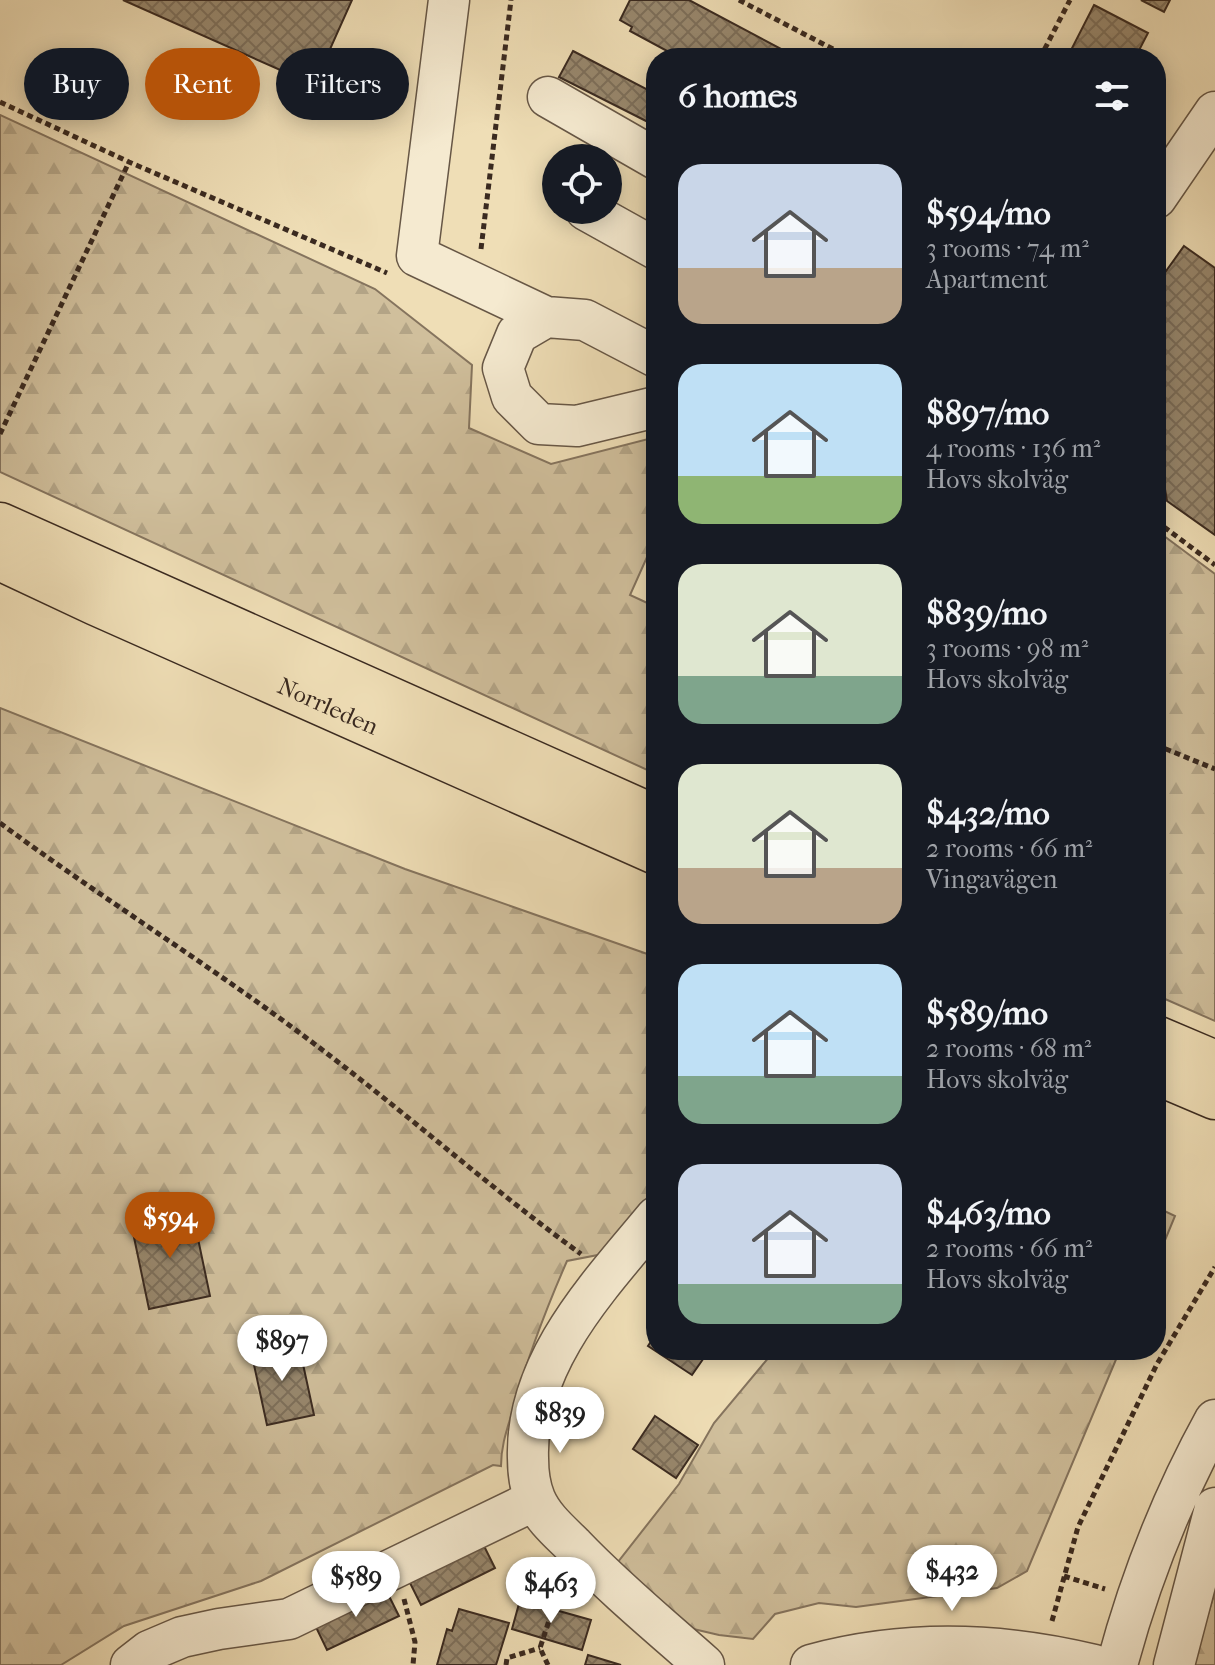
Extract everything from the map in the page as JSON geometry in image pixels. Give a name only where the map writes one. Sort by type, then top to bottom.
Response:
[{"type":"highway","name":"Norrleden","points":[[0,525],[646,814]]},
{"type":"highway","name":"Norrleden","points":[[0,558],[646,848]]},
{"type":"highway","points":[[1166,1042],[1215,1063]]},
{"type":"highway","points":[[1166,1076],[1215,1097]]},
{"type":"street","points":[[449,0],[417,256],[546,317],[585,320],[646,352]]},
{"type":"street","points":[[548,97],[646,153]]},
{"type":"street","points":[[1166,183],[1215,112]]},
{"type":"street","points":[[611,224],[646,243]]},
{"type":"street","points":[[546,317],[517,334],[503,368],[512,397],[539,424],[577,426],[646,409]]},
{"type":"street","points":[[646,1229],[608,1274],[548,1366],[537,1392],[528,1440],[529,1473],[535,1500],[545,1515],[573,1545],[704,1665]]},
{"type":"street","points":[[1117,1665],[1135,1600],[1153,1552],[1215,1420]]},
{"type":"street","points":[[131,1665],[149,1651],[182,1637],[289,1619],[535,1500]]},
{"type":"street","points":[[1174,1665],[1215,1508]]},
{"type":"street","points":[[824,1663],[882,1649],[966,1645],[1044,1653],[1094,1665]]},
{"type":"path","points":[[477,284],[511,0]]},
{"type":"path","points":[[739,0],[831,48]]},
{"type":"path","points":[[1045,48],[1070,0]]},
{"type":"path","points":[[0,102],[129,162],[400,278]]},
{"type":"path","points":[[0,434],[129,162]]},
{"type":"path","points":[[1166,528],[1215,565]]},
{"type":"path","points":[[1166,749],[1215,769]]},
{"type":"path","points":[[0,823],[338,1062],[533,1219],[608,1274]]},
{"type":"path","points":[[1166,1349],[1215,1267]]},
{"type":"path","points":[[1044,1653],[1078,1527],[1159,1360]]},
{"type":"path","points":[[548,1665],[540,1648],[573,1545]]},
{"type":"path","points":[[391,1572],[404,1599],[415,1642],[413,1665]]},
{"type":"path","points":[[506,1665],[507,1658],[540,1648]]},
{"type":"green space","points":[[0,115],[375,289],[472,365],[469,428],[551,464],[646,440],[646,559],[630,595],[646,602],[646,769],[0,472]]},
{"type":"green space","points":[[1166,537],[1215,574],[1215,1021],[1166,999]]},
{"type":"green space","points":[[0,708],[405,869],[646,953],[646,1213],[608,1253],[567,1261],[525,1369],[505,1436],[501,1466],[493,1465],[261,1581],[124,1626],[61,1665],[0,1665]]},
{"type":"green space","points":[[1166,1212],[1175,1216],[1166,1238]]},
{"type":"green space","points":[[767,1360],[1116,1360],[1027,1571],[997,1588],[856,1607],[819,1603],[775,1614],[753,1639],[685,1627],[618,1562],[679,1484],[714,1423]]},
{"type":"green space","points":[[1215,1592],[1215,1665],[1192,1665]]},
{"type":"building","points":[[123,0],[352,0],[331,48],[276,48],[276,68],[260,61],[260,48],[231,48]]},
{"type":"building","points":[[630,0],[689,0],[779,48],[661,48],[630,31],[632,27],[620,20]]},
{"type":"building","points":[[1141,0],[1170,0],[1164,12]]},
{"type":"building","points":[[1094,5],[1148,33],[1140,48],[1072,48]]},
{"type":"building","points":[[573,51],[646,89],[646,121],[559,77]]},
{"type":"building","points":[[1184,246],[1215,268],[1215,535],[1167,501],[1166,271]]},
{"type":"building","points":[[192,1210],[210,1296],[149,1309],[131,1223]]},
{"type":"building","points":[[298,1341],[314,1415],[267,1425],[251,1351]]},
{"type":"building","points":[[669,1360],[702,1360],[692,1375]]},
{"type":"building","points":[[655,1416],[698,1445],[676,1478],[633,1449]]},
{"type":"building","points":[[481,1540],[495,1568],[421,1605],[407,1577]]},
{"type":"building","points":[[385,1588],[399,1616],[327,1650],[313,1621]]},
{"type":"building","points":[[520,1600],[591,1620],[582,1650],[512,1629]]},
{"type":"building","points":[[459,1609],[509,1623],[496,1665],[437,1665],[447,1629],[452,1631]]},
{"type":"building","points":[[588,1655],[621,1665],[585,1665]]}]
